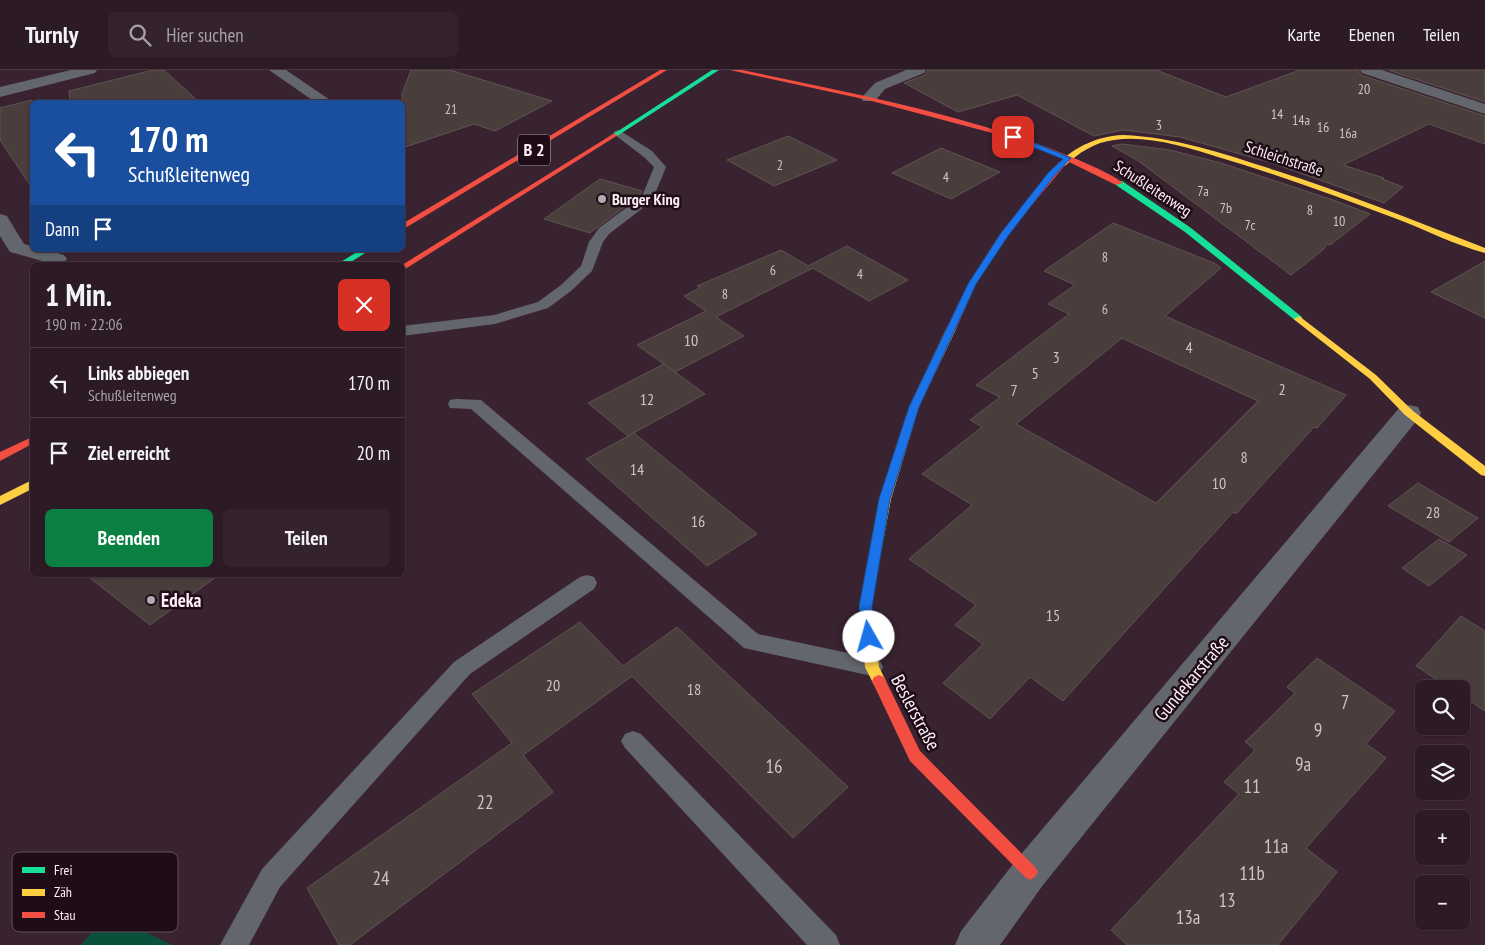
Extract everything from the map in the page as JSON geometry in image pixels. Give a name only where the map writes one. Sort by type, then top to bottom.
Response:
[{"type":"street","points":[[0,92],[86,70]]},
{"type":"street","points":[[276,70],[323,100]]},
{"type":"street","name":"B 2","points":[[405,226],[664,70]]},
{"type":"street","name":"B 2","points":[[405,267],[716,70]]},
{"type":"street","name":"Schußleitenweg","points":[[733,70],[869,98],[1013,137],[1068,158],[1116,181],[1188,230],[1373,377],[1409,413],[1485,472]]},
{"type":"street","points":[[869,98],[880,86],[919,70]]},
{"type":"street","points":[[1367,70],[1485,110]]},
{"type":"street","name":"Schleichstraße","points":[[1068,158],[1094,143],[1122,137],[1142,138],[1195,148],[1264,168],[1344,195],[1485,251]]},
{"type":"street","name":"Beslerstraße","points":[[1030,872],[915,756],[872,667],[865,607],[885,499],[914,407],[972,284],[1004,234],[1051,175],[1068,158]]},
{"type":"street","points":[[0,220],[17,248],[30,252]]},
{"type":"street","points":[[30,252],[57,260]]},
{"type":"street","name":"Gundekarstraße","points":[[975,945],[1030,872],[1409,413]]},
{"type":"street","points":[[0,457],[30,441]]},
{"type":"street","points":[[0,501],[30,485]]},
{"type":"lane","points":[[405,331],[495,319],[543,305],[566,288],[587,268],[596,242],[604,232],[648,198],[660,167],[648,154],[619,133]]},
{"type":"lane","points":[[456,404],[474,404],[752,642],[872,667]]},
{"type":"lane","points":[[234,945],[271,878],[462,668],[587,583]]},
{"type":"lane","points":[[633,741],[826,945]]},
{"type":"green space","points":[[92,932],[146,932],[172,945],[81,945]]},
{"type":"building","points":[[153,70],[164,70],[197,100],[70,100],[69,91]]},
{"type":"building","points":[[411,70],[450,70],[552,101],[495,131],[474,124],[405,147],[405,100],[402,100],[402,94]]},
{"type":"building","points":[[928,70],[1156,70],[1226,97],[1300,70],[1358,70],[1361,75],[1485,116],[1485,144],[1429,124],[1343,165],[1384,178],[1382,179],[1403,187],[1384,203],[1272,163],[1180,137],[1123,130],[1094,136],[1017,95],[958,112],[904,83],[925,75]]},
{"type":"building","points":[[1388,70],[1485,70],[1485,102]]},
{"type":"building","points":[[30,100],[30,185],[0,140],[0,108]]},
{"type":"building","points":[[788,136],[837,160],[774,186],[727,160]]},
{"type":"building","points":[[1122,144],[1170,150],[1221,163],[1370,214],[1330,245],[1327,244],[1323,250],[1291,275],[1137,160],[1112,146]]},
{"type":"building","points":[[941,148],[1000,172],[951,199],[892,173]]},
{"type":"building","points":[[600,179],[642,191],[640,195],[590,233],[544,219]]},
{"type":"building","points":[[1113,223],[1214,263],[1221,268],[1165,316],[1346,395],[1317,428],[1314,427],[1236,514],[1233,512],[1063,701],[1030,677],[990,719],[943,683],[983,644],[955,625],[976,605],[909,559],[972,505],[922,474],[982,427],[970,420],[1000,397],[976,385],[1069,314],[1048,304],[1075,285],[1044,271]],"holes":[[[1122,338],[1258,401],[1156,503],[1016,424]]]},
{"type":"building","points":[[847,246],[908,280],[869,301],[813,268],[716,317],[744,336],[675,372],[637,345],[706,311],[684,296],[700,288],[697,286],[781,250],[808,266]]},
{"type":"building","points":[[1485,261],[1485,318],[1431,292]]},
{"type":"building","points":[[664,364],[705,394],[628,436],[588,403]]},
{"type":"building","points":[[634,433],[757,534],[707,566],[586,459]]},
{"type":"building","points":[[1418,483],[1478,518],[1449,542],[1388,506]]},
{"type":"building","points":[[1439,539],[1467,555],[1429,586],[1402,568]]},
{"type":"building","name":"Edeka","points":[[89,577],[216,577],[150,625]]},
{"type":"building","points":[[1461,616],[1485,631],[1485,711],[1470,701],[1470,680],[1437,680],[1416,666]]},
{"type":"building","points":[[580,622],[623,666],[677,627],[848,787],[793,838],[632,676],[523,755],[553,792],[350,945],[339,945],[307,888],[512,743],[472,694]]},
{"type":"building","points":[[1317,658],[1395,711],[1366,744],[1386,758],[1306,848],[1337,872],[1278,945],[1127,945],[1111,930],[1239,794],[1224,782],[1255,750],[1245,742],[1295,693],[1287,687]]},
{"type":"traffic: fast","points":[[615,135],[716,70]]},
{"type":"traffic: fast","points":[[1119,183],[1188,230],[1299,319]]},
{"type":"traffic: fast","points":[[345,262],[363,252]]},
{"type":"traffic: slow","points":[[1062,164],[1075,153],[1106,139],[1123,137],[1175,143],[1231,158],[1320,188],[1485,251]]},
{"type":"traffic: slow","points":[[1299,319],[1373,377],[1409,413],[1485,472]]},
{"type":"traffic: slow","points":[[879,681],[872,667],[865,607],[885,499],[914,407],[951,329]]},
{"type":"traffic: slow","points":[[0,501],[30,485]]},
{"type":"traffic: jam","points":[[405,226],[664,70]]},
{"type":"traffic: jam","points":[[733,70],[869,98],[1013,137],[1068,158],[1119,183]]},
{"type":"traffic: jam","points":[[405,267],[615,135]]},
{"type":"traffic: jam","points":[[951,329],[972,284],[1004,234],[1062,164]]},
{"type":"traffic: jam","points":[[0,457],[30,441]]},
{"type":"traffic: jam","points":[[879,681],[915,756],[1030,872]]},
{"type":"place","name":"Burger King","points":[[602,199]]},
{"type":"place","name":"Edeka","points":[[151,600]]},
{"type":"route","points":[[869,637],[865,607],[885,499],[914,407],[972,284],[1004,234],[1051,175],[1068,158],[1013,137]]}]
